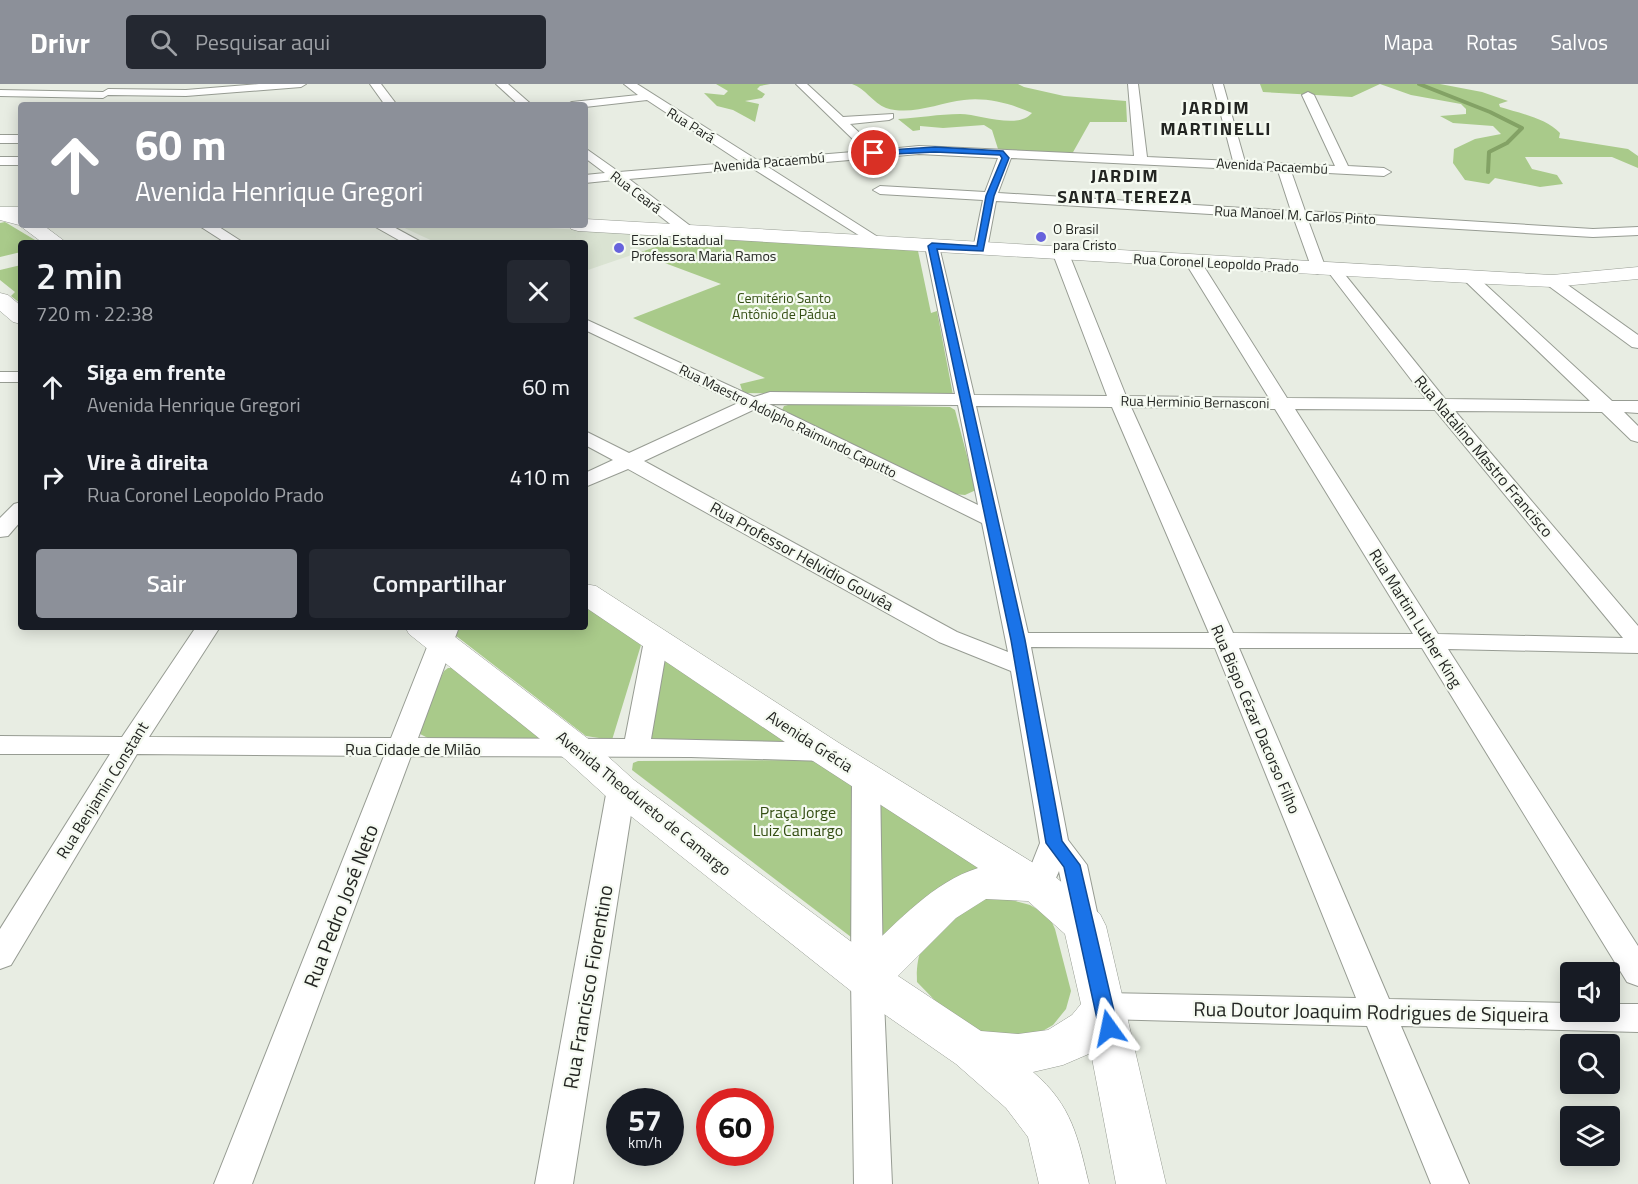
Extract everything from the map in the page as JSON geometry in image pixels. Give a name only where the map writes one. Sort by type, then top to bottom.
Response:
[{"type":"main road","name":"Rua Coronel Leopoldo Prado","points":[[588,226],[1552,281],[1638,273]]},
{"type":"main road","points":[[32,228],[52,240]]},
{"type":"main road","points":[[0,300],[18,315]]},
{"type":"main road","name":"Avenida Grécia","points":[[588,595],[826,752],[1038,886]]},
{"type":"main road","name":"Avenida Theodureto de Camargo","points":[[436,632],[578,750],[621,789],[867,978]]},
{"type":"main road","points":[[1064,1184],[1051,1128],[1023,1093],[972,1050],[867,978],[941,907],[979,883],[1038,886],[1085,926],[1141,1184]]},
{"type":"main road","points":[[972,1050],[1027,1054],[1062,1046],[1089,1029],[1104,1006]]},
{"type":"street","points":[[0,91],[11,84]]},
{"type":"street","points":[[90,102],[122,84]]},
{"type":"street","points":[[0,91],[106,94],[186,93],[301,84]]},
{"type":"street","points":[[375,84],[389,102]]},
{"type":"street","points":[[501,84],[522,102]]},
{"type":"street","name":"Rua Pará","points":[[629,84],[876,242]]},
{"type":"street","points":[[801,84],[874,153]]},
{"type":"street","points":[[1133,84],[1141,160]]},
{"type":"street","points":[[1218,84],[1240,165]]},
{"type":"street","points":[[1308,95],[1343,170]]},
{"type":"street","points":[[588,103],[647,97]]},
{"type":"street","points":[[840,121],[889,116]]},
{"type":"street","points":[[0,139],[18,139]]},
{"type":"street","name":"Avenida Pacaembú","points":[[588,179],[874,153],[935,150],[1384,172]]},
{"type":"street","points":[[980,249],[990,196],[1005,158],[1003,153]]},
{"type":"street","name":"Rua Ceará","points":[[588,154],[688,231]]},
{"type":"street","points":[[0,161],[18,161]]},
{"type":"street","name":"Rua Natalino Mastro Francisco","points":[[1283,167],[1298,216],[1325,269],[1638,641]]},
{"type":"street","name":"Rua Manoel M. Carlos Pinto","points":[[880,190],[1593,233],[1638,231]]},
{"type":"street","points":[[919,210],[922,193]]},
{"type":"street","points":[[210,228],[232,240]]},
{"type":"street","points":[[385,228],[410,240]]},
{"type":"street","points":[[1593,233],[1638,243]]},
{"type":"street","points":[[932,246],[1018,640],[1054,843],[1051,861],[1041,875],[1038,886]]},
{"type":"street","name":"Rua Bispo Cézar Dacorso Filho","points":[[1061,254],[1119,402],[1224,641],[1450,1184]]},
{"type":"street","name":"Rua Martim Luther King","points":[[1193,262],[1638,974]]},
{"type":"street","points":[[1469,277],[1638,436]]},
{"type":"street","points":[[1552,281],[1638,343]]},
{"type":"street","name":"Rua Maestro Adolpho Raimundo Caputto","points":[[588,326],[753,403],[990,519]]},
{"type":"street","points":[[0,377],[18,377]]},
{"type":"street","name":"Rua Herminio Bernasconi","points":[[753,403],[770,398],[1638,407]]},
{"type":"street","points":[[588,480],[753,403]]},
{"type":"street","name":"Rua Professor Helvidio Gouvêa","points":[[588,438],[948,637],[1023,667]]},
{"type":"street","points":[[7,526],[18,512]]},
{"type":"street","name":"Rua Benjamin Constant","points":[[0,956],[129,746],[206,630]]},
{"type":"street","name":"Rua Pedro José Neto","points":[[233,1184],[401,748],[436,632]]},
{"type":"street","points":[[1018,640],[1430,641],[1638,646]]},
{"type":"street","points":[[636,749],[656,641]]},
{"type":"street","name":"Rua Cidade de Milão","points":[[0,745],[826,752]]},
{"type":"street","points":[[866,777],[867,978],[873,1184]]},
{"type":"street","name":"Rua Francisco Fiorentino","points":[[554,1184],[621,789]]},
{"type":"street","points":[[1054,843],[1072,865],[1085,926]]},
{"type":"street","name":"Rua Doutor Joaquim Rodrigues de Siqueira","points":[[1104,1006],[1638,1018]]},
{"type":"shaded area","name":"Escola Estadual Professora Maria Ramos","points":[[404,228],[546,228],[687,236],[588,270],[588,240],[430,240]]},
{"type":"green space","points":[[716,84],[770,84],[757,89],[765,94],[762,98],[745,101],[759,104],[755,122],[733,110],[717,106],[704,93],[724,95],[728,91]]},
{"type":"green space","points":[[852,84],[1018,84],[1064,96],[1126,101],[1127,122],[1090,122],[1072,154],[998,149],[992,130],[984,125],[943,128],[920,126],[920,130],[913,131],[898,119],[960,114],[1008,121],[1025,118],[1032,113],[1008,104],[982,99],[964,100],[915,110],[896,110],[881,106]]},
{"type":"green space","points":[[1260,84],[1380,84],[1352,97],[1263,92]]},
{"type":"green space","points":[[1380,84],[1440,84],[1482,92],[1508,101],[1499,104],[1500,107],[1547,123],[1560,133],[1559,138],[1628,149],[1638,156],[1638,168],[1612,157],[1525,157],[1532,169],[1557,175],[1563,184],[1540,187],[1495,178],[1489,184],[1465,180],[1453,163],[1454,149],[1475,139],[1501,134],[1493,126],[1453,123],[1440,116],[1466,114],[1466,109],[1461,104],[1411,95]]},
{"type":"green space","points":[[5,222],[35,240],[18,240],[18,253],[0,257],[0,223]]},
{"type":"green space","name":"Cemitério Santo Antônio de Pádua","points":[[687,236],[918,251],[931,313],[937,311],[953,395],[743,393],[740,384],[765,378],[633,318],[721,284],[638,253]]},
{"type":"green space","points":[[18,266],[18,302],[11,296],[15,292],[0,280],[0,270]]},
{"type":"green space","points":[[792,404],[950,407],[955,410],[976,490],[965,495],[953,494],[781,412],[784,406]]},
{"type":"green space","points":[[588,607],[641,645],[612,740],[586,736],[455,635],[456,630],[588,630]]},
{"type":"green space","points":[[660,658],[804,742],[648,741]]},
{"type":"green space","points":[[454,668],[562,742],[430,739],[420,734],[418,722],[444,671]]},
{"type":"green space","name":"Praça Jorge Luiz Camargo","points":[[816,760],[858,782],[851,937],[632,770],[633,763],[638,761]]},
{"type":"green space","name":"Praça Jorge Luiz Camargo","points":[[877,790],[998,868],[960,878],[941,886],[927,896],[880,952]]},
{"type":"green space","points":[[986,898],[1008,899],[1030,905],[1049,916],[1055,929],[1071,991],[1066,1009],[1053,1025],[1034,1036],[985,1036],[953,1019],[917,982],[921,950],[927,938],[946,921]]},
{"type":"waterway","points":[[1419,84],[1490,112],[1522,128],[1507,143],[1489,152],[1488,172]]},
{"type":"place","name":"O Brasil para Cristo","points":[[1041,237]]},
{"type":"place","name":"Escola Estadual Professora Maria Ramos","points":[[619,248]]},
{"type":"district","name":"JARDIM MARTINELLI","points":[[1216,118]]},
{"type":"district","name":"JARDIM SANTA TEREZA","points":[[1125,186]]},
{"type":"route","points":[[874,153],[935,150],[1003,153],[1005,158],[990,196],[980,249],[932,246],[1018,640],[1054,843],[1072,865],[1109,1028]]}]
